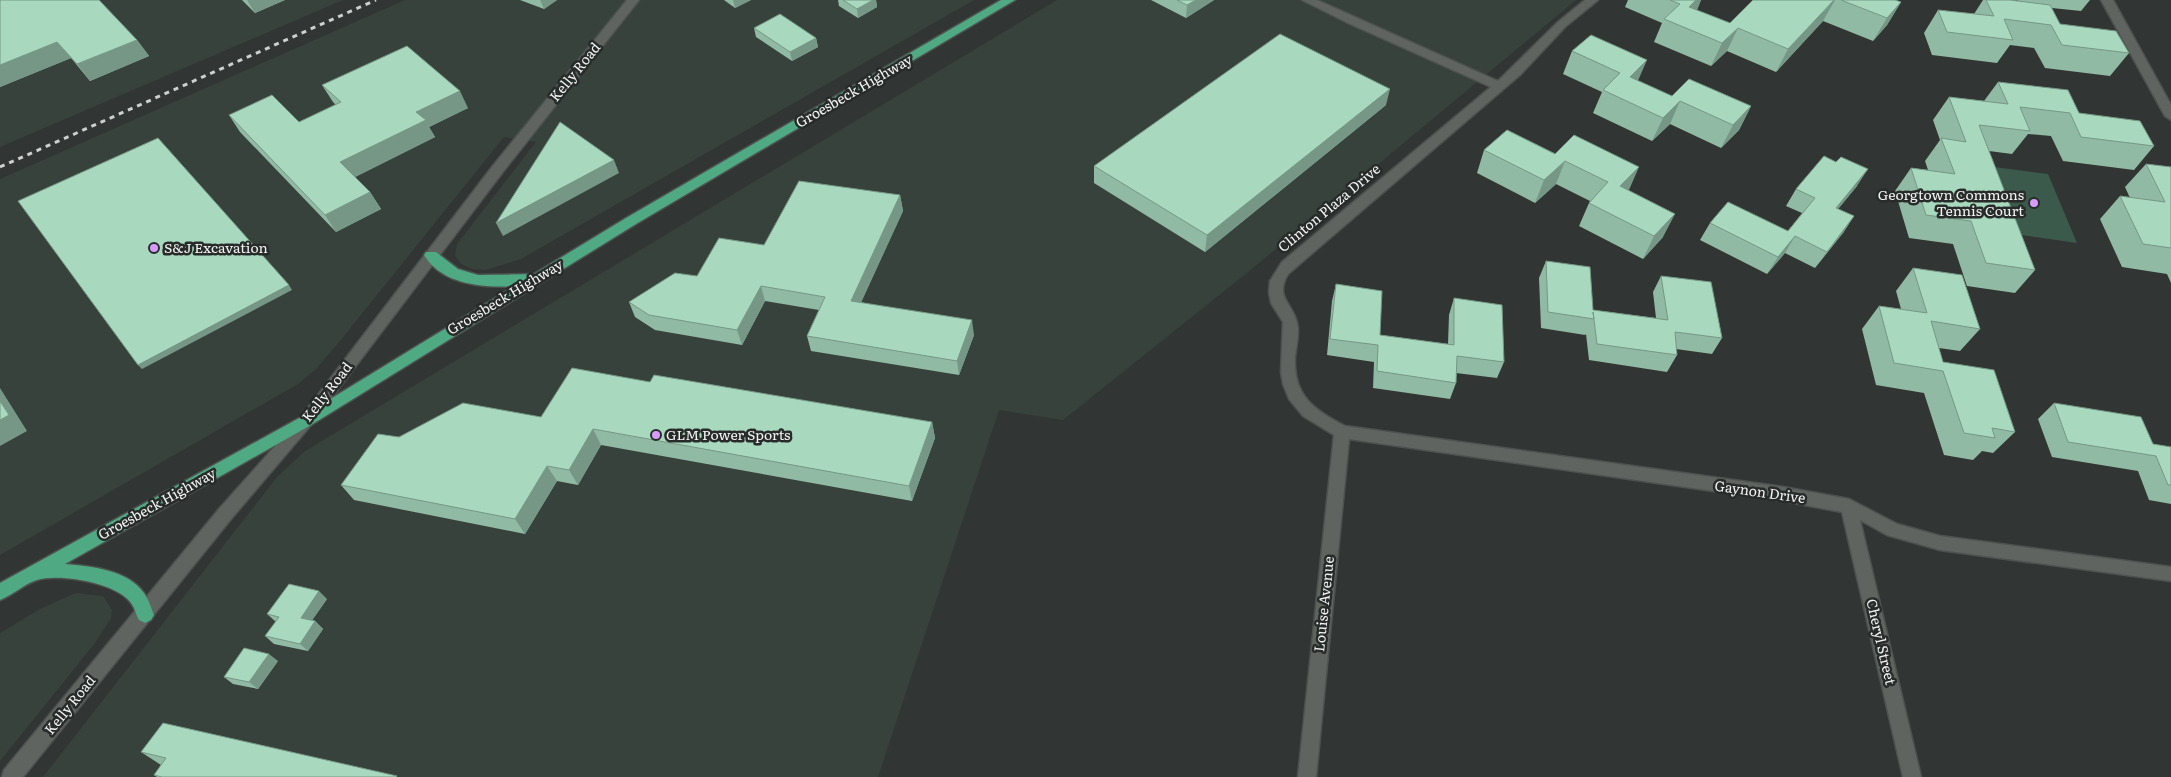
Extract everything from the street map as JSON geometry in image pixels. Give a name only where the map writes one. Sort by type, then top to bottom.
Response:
[{"type":"main road","name":"Groesbeck Highway","points":[[0,592],[306,420],[631,221],[1009,0]]},
{"type":"main road","points":[[431,255],[448,272],[460,277],[501,282],[537,279]]},
{"type":"main road","points":[[35,572],[61,571],[106,578],[124,586],[138,598],[145,615]]},
{"type":"street","name":"Kelly Road","points":[[11,777],[145,615],[225,514],[306,420],[431,255],[632,0]]},
{"type":"street","points":[[1308,0],[1499,86]]},
{"type":"street","name":"Clinton Plaza Drive","points":[[1342,432],[1317,419],[1293,392],[1287,376],[1290,322],[1278,304],[1275,294],[1275,284],[1279,274],[1287,265],[1517,71],[1562,24],[1592,0]]},
{"type":"street","points":[[2107,0],[2171,116]]},
{"type":"street","name":"Gaynon Drive","points":[[1342,432],[1610,472],[1783,494],[1849,506],[1893,530],[1940,543],[2171,574]]},
{"type":"street","name":"Louise Avenue","points":[[1307,777],[1342,432]]},
{"type":"street","name":"Cheryl Street","points":[[1849,506],[1912,777]]},
{"type":"shaded area","points":[[0,0],[343,0],[0,147]]},
{"type":"shaded area","points":[[405,0],[974,0],[521,259],[486,270],[472,269],[461,264],[455,255],[457,244],[536,142],[504,137],[340,341],[316,369],[298,384],[0,555],[0,179]]},
{"type":"shaded area","points":[[1057,0],[1576,0],[1258,264],[1063,420],[999,410],[878,777],[43,777],[277,477],[305,451]]},
{"type":"shaded area","points":[[76,593],[103,596],[112,610],[111,618],[95,643],[0,761],[0,633],[40,609]]},
{"type":"green space","name":"Georgtown Commons Tennis Court","points":[[1994,167],[2048,174],[2077,243],[2021,235]]},
{"type":"building","points":[[0,0],[99,0],[137,40],[77,64],[57,42],[0,65]]},
{"type":"building","points":[[843,0],[873,0],[857,9]]},
{"type":"building","points":[[1177,0],[1196,0],[1187,5]]},
{"type":"building","points":[[1670,0],[1696,0],[1689,7],[1730,23],[1753,0],[1834,0],[1788,49],[1738,28],[1722,43],[1664,19],[1680,4]]},
{"type":"building","points":[[1841,0],[1895,0],[1901,2],[1887,18]]},
{"type":"building","points":[[1986,0],[2010,0],[2050,5],[2060,24],[2116,31],[2129,53],[2062,45],[2051,25],[2004,19],[2013,40],[1947,32],[1938,10],[1994,16]]},
{"type":"building","points":[[780,14],[816,38],[790,52],[754,28]]},
{"type":"building","points":[[1280,34],[1390,89],[1207,235],[1094,166]]},
{"type":"building","points":[[1591,35],[1647,60],[1630,77],[1672,96],[1689,79],[1751,106],[1733,125],[1680,101],[1663,118],[1603,90],[1620,73],[1572,51]]},
{"type":"building","points":[[407,46],[460,91],[416,112],[426,120],[340,162],[370,192],[325,215],[229,115],[272,95],[299,122],[341,102],[322,85]]},
{"type":"building","points":[[1998,82],[2068,90],[2079,113],[2140,121],[2154,146],[2081,137],[2070,113],[2020,107],[2030,131],[1979,125],[2035,270],[1986,263],[1971,221],[1926,215],[1911,168],[1955,174],[1941,138],[1966,142],[1949,97],[2008,104]]},
{"type":"building","points":[[560,122],[614,160],[496,223]]},
{"type":"building","points":[[1507,130],[1555,154],[1574,135],[1639,167],[1620,186],[1675,214],[1654,236],[1589,203],[1608,182],[1565,161],[1544,180],[1484,150]]},
{"type":"building","name":"S&J Excavation","points":[[158,138],[289,285],[138,365],[18,201]]},
{"type":"building","points":[[1824,156],[1836,162],[1841,157],[1868,169],[1836,208],[1854,216],[1827,252],[1795,236],[1778,257],[1710,223],[1728,202],[1788,231],[1815,198],[1796,189]]},
{"type":"building","points":[[2146,164],[2171,167],[2171,248],[2143,244],[2120,196],[2165,202]]},
{"type":"building","points":[[799,181],[900,195],[851,301],[972,320],[957,361],[807,336],[825,297],[761,286],[737,330],[649,315],[629,302],[675,273],[697,276],[719,238],[764,245]]},
{"type":"building","points":[[1546,261],[1590,267],[1593,310],[1668,320],[1661,276],[1711,282],[1722,338],[1675,332],[1677,355],[1597,344],[1594,319],[1548,312]]},
{"type":"building","points":[[1913,268],[1962,275],[1980,329],[1931,321],[1943,362],[1994,370],[2015,432],[1992,428],[1995,438],[1964,433],[1943,371],[1894,363],[1879,306],[1927,313]]},
{"type":"building","points":[[1336,284],[1382,291],[1380,335],[1454,345],[1454,298],[1502,305],[1504,362],[1457,356],[1456,383],[1377,371],[1378,345],[1330,339]]},
{"type":"building","points":[[572,368],[650,382],[654,375],[932,422],[909,486],[593,429],[569,470],[547,466],[515,519],[341,485],[378,434],[399,437],[463,403],[541,417]]},
{"type":"building","points":[[0,401],[9,415],[0,420]]},
{"type":"building","points":[[2054,403],[2141,417],[2153,444],[2171,447],[2171,485],[2168,485],[2156,456],[2068,442]]},
{"type":"building","points":[[289,584],[319,591],[301,618],[315,621],[300,644],[265,636],[279,617],[267,614]]},
{"type":"building","points":[[244,648],[269,654],[249,682],[224,677]]},
{"type":"building","points":[[163,723],[397,776],[162,777],[154,775],[166,758],[141,752]]},
{"type":"railway","points":[[0,167],[376,0]]},
{"type":"place","name":"Georgtown Commons Tennis Court","points":[[2034,203]]},
{"type":"place","name":"S&J Excavation","points":[[154,248]]},
{"type":"place","name":"GLM Power Sports","points":[[656,435]]}]
